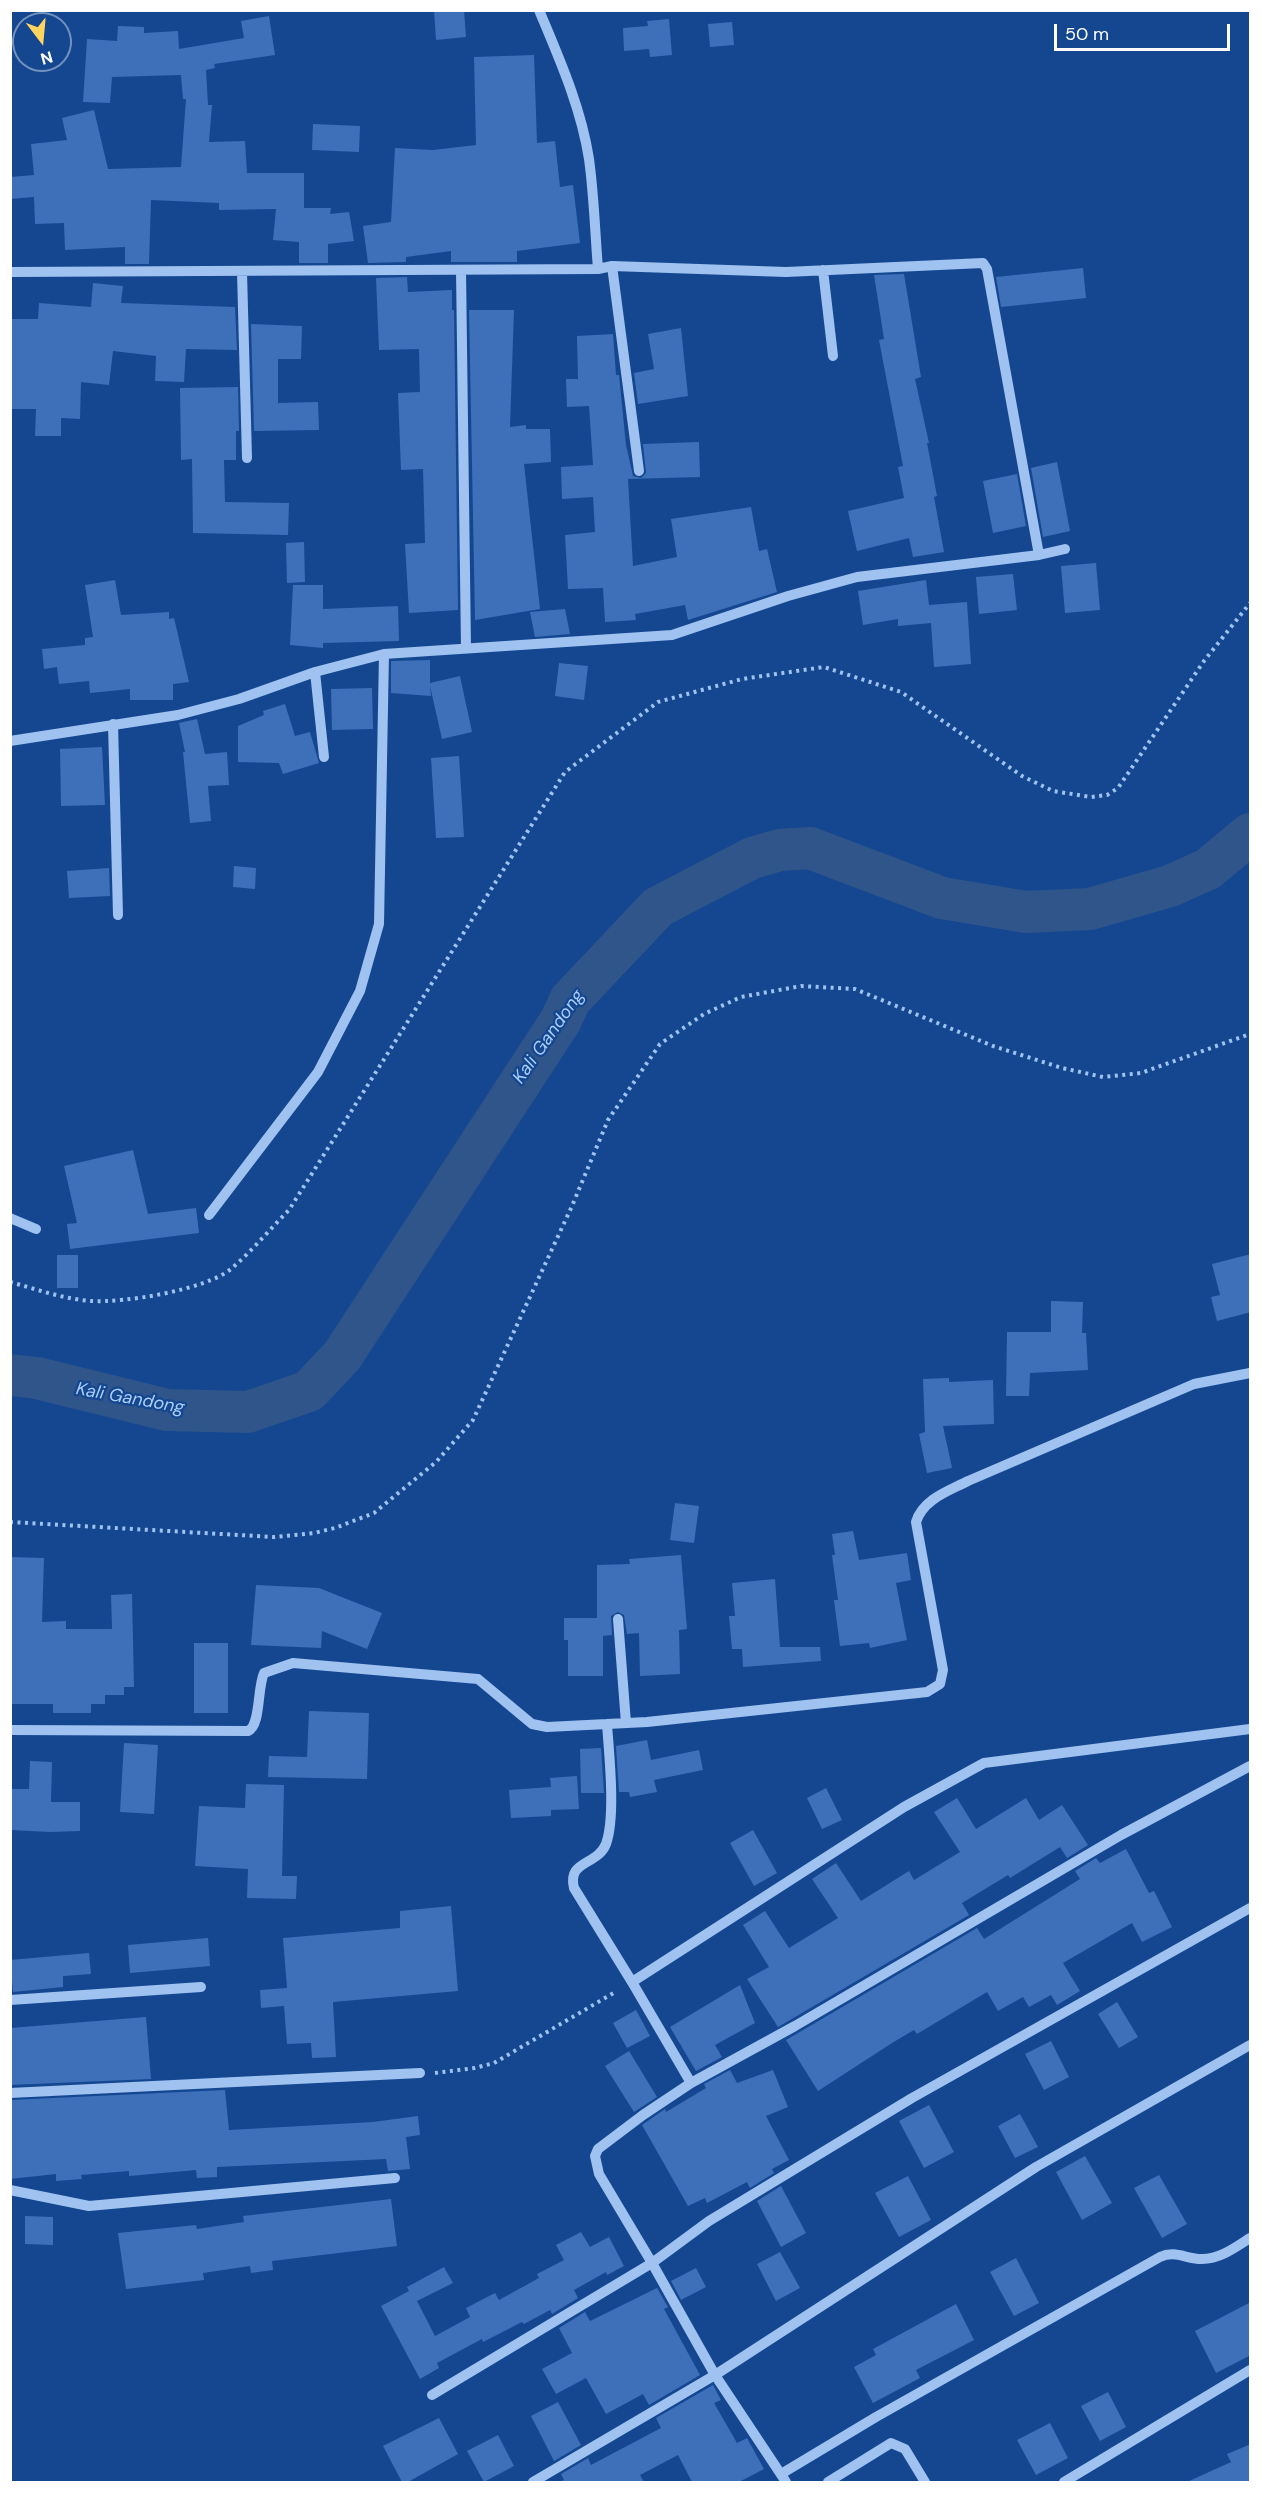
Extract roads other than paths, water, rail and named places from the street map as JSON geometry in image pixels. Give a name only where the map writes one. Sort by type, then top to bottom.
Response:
[{"type":"street","points":[[539,10],[566,73],[578,110],[589,158],[598,269]]},
{"type":"street","points":[[10,273],[598,269],[612,266],[786,272],[983,263],[987,269],[1039,555]]},
{"type":"street","points":[[612,266],[639,471]]},
{"type":"street","points":[[461,270],[466,648]]},
{"type":"street","points":[[823,270],[833,356]]},
{"type":"street","points":[[242,272],[247,458]]},
{"type":"street","points":[[10,741],[189,712],[239,699],[315,672],[384,654],[672,635],[788,596],[857,577],[1039,555],[1065,549]]},
{"type":"street","points":[[210,1215],[318,1072],[360,991],[380,924],[384,654]]},
{"type":"street","points":[[315,672],[324,757]]},
{"type":"street","points":[[113,724],[118,915]]},
{"type":"street","points":[[10,1218],[36,1229]]},
{"type":"street","points":[[10,1730],[248,1731],[253,1729],[256,1723],[259,1683],[264,1673],[293,1663],[478,1679],[532,1724],[547,1727],[626,1723],[927,1692],[940,1684],[943,1670],[916,1522],[922,1510],[935,1498],[968,1481],[1173,1392],[1194,1384],[1251,1373]]},
{"type":"street","points":[[618,1619],[626,1723]]},
{"type":"street","points":[[607,1724],[611,1802],[607,1837],[599,1854],[576,1870],[572,1879],[574,1888],[691,2084]]},
{"type":"street","points":[[632,1982],[904,1807],[984,1764],[1251,1729]]},
{"type":"street","points":[[1251,1766],[1121,1835],[806,2020],[691,2084],[634,2122],[598,2149],[595,2156],[599,2174],[715,2375],[783,2479],[876,2417],[1160,2257],[1169,2253],[1203,2259],[1223,2255],[1251,2238]]},
{"type":"street","points":[[432,2396],[652,2263],[709,2221],[912,2098],[1251,1908]]},
{"type":"street","points":[[10,2000],[201,1987]]},
{"type":"street","points":[[533,2482],[715,2375],[1036,2167],[1251,2045]]},
{"type":"street","points":[[10,2092],[420,2073]]},
{"type":"street","points":[[10,2190],[89,2206],[395,2178]]},
{"type":"street","points":[[1064,2482],[1251,2370]]},
{"type":"street","points":[[828,2482],[891,2443],[905,2449],[925,2482]]},
{"type":"waterway","name":"Kali Gandong","points":[[10,1375],[37,1378],[167,1410],[248,1412],[309,1391],[342,1356],[561,1020],[570,1000],[658,907],[752,858],[780,850],[810,848],[942,898],[1026,912],[1090,909],[1170,886],[1208,869],[1250,834]]}]
